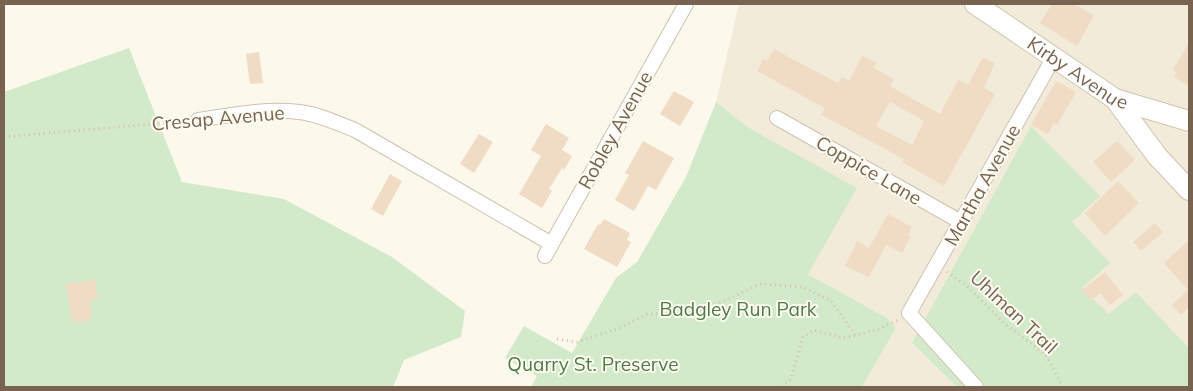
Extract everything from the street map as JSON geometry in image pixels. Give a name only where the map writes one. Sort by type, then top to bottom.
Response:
[{"type":"street","name":"Robley Avenue","points":[[544,256],[686,4]]},
{"type":"street","name":"Kirby Avenue","points":[[975,4],[1115,99],[1189,121]]},
{"type":"street","name":"Martha Avenue","points":[[909,313],[1054,57]]},
{"type":"street","points":[[1115,99],[1157,156],[1189,190]]},
{"type":"street","name":"Cresap Avenue","points":[[198,120],[276,112],[299,112],[320,117],[355,130],[550,243]]},
{"type":"street","name":"Coppice Lane","points":[[777,118],[961,222]]},
{"type":"street","points":[[909,313],[976,387]]},
{"type":"path","name":"Cresap Avenue","points":[[4,136],[198,120]]},
{"type":"path","name":"Uhlman Trail","points":[[935,267],[954,275],[1005,324],[1046,355],[1063,387]]},
{"type":"path","points":[[557,339],[577,342],[620,328],[648,314],[691,313],[727,300],[760,284],[803,287],[831,301],[856,336]]},
{"type":"path","points":[[782,387],[791,379],[802,337],[814,330],[844,338],[856,336],[892,323],[909,313]]},
{"type":"shaded area","points":[[739,4],[1189,4],[1189,348],[1136,292],[1109,315],[1081,288],[912,343],[957,387],[862,387],[896,328],[887,318],[808,274],[749,128],[716,102]]},
{"type":"green space","points":[[129,48],[182,182],[284,199],[392,257],[465,311],[461,337],[404,360],[393,387],[4,387],[4,92]]},
{"type":"green space","name":"Badgley Run Park","points":[[716,102],[749,128],[857,188],[808,274],[887,318],[896,328],[862,387],[531,387],[537,376],[505,358],[524,326],[572,353],[616,278],[637,262],[686,177]]},
{"type":"green space","points":[[1031,126],[1100,196],[1072,222],[1110,263],[1082,288],[1109,314],[1136,292],[1189,348],[1189,387],[957,387],[912,343]]},
{"type":"building","points":[[1052,4],[1073,4],[1094,15],[1077,46],[1040,23]]},
{"type":"building","points":[[1189,42],[1189,86],[1174,77],[1176,72],[1173,70]]},
{"type":"building","points":[[774,49],[838,83],[842,77],[849,81],[862,56],[877,63],[874,68],[894,79],[890,86],[940,114],[958,80],[968,85],[983,57],[995,63],[984,88],[995,94],[944,186],[902,162],[904,159],[821,115],[825,108],[757,71],[763,59],[767,61]],"holes":[[[890,102],[924,121],[912,145],[876,126]]]},
{"type":"building","points":[[259,52],[263,83],[250,84],[246,54]]},
{"type":"building","points":[[1056,81],[1076,92],[1057,125],[1054,123],[1048,134],[1031,125]]},
{"type":"building","points":[[674,91],[694,102],[680,126],[660,114]]},
{"type":"building","points":[[546,124],[569,138],[562,150],[572,156],[549,189],[552,191],[542,208],[519,194],[541,156],[531,150]]},
{"type":"building","points":[[479,134],[493,142],[474,173],[460,164]]},
{"type":"building","points":[[643,141],[674,158],[656,190],[648,186],[634,211],[615,200],[629,175],[625,173]]},
{"type":"building","points":[[1117,141],[1135,160],[1111,182],[1093,162]]},
{"type":"building","points":[[390,174],[402,181],[383,216],[371,209]]},
{"type":"building","points":[[1118,181],[1139,203],[1105,236],[1085,213]]},
{"type":"building","points":[[888,214],[912,227],[908,235],[911,236],[902,253],[886,245],[869,277],[845,266],[857,241],[869,248]]},
{"type":"building","points":[[604,219],[630,233],[627,240],[631,242],[617,267],[584,249],[598,224],[600,225]]},
{"type":"building","points":[[1155,223],[1163,232],[1141,251],[1133,242]]},
{"type":"building","points":[[1189,240],[1189,307],[1181,315],[1172,305],[1188,290],[1164,263]]},
{"type":"building","points":[[1105,272],[1123,295],[1110,305],[1100,293],[1091,301],[1082,290]]},
{"type":"building","points":[[95,280],[98,299],[89,300],[92,316],[88,317],[89,321],[74,323],[74,318],[71,318],[66,284]]},
{"type":"park label","name":"Quarry St. Preserve","points":[[593,364]]}]
